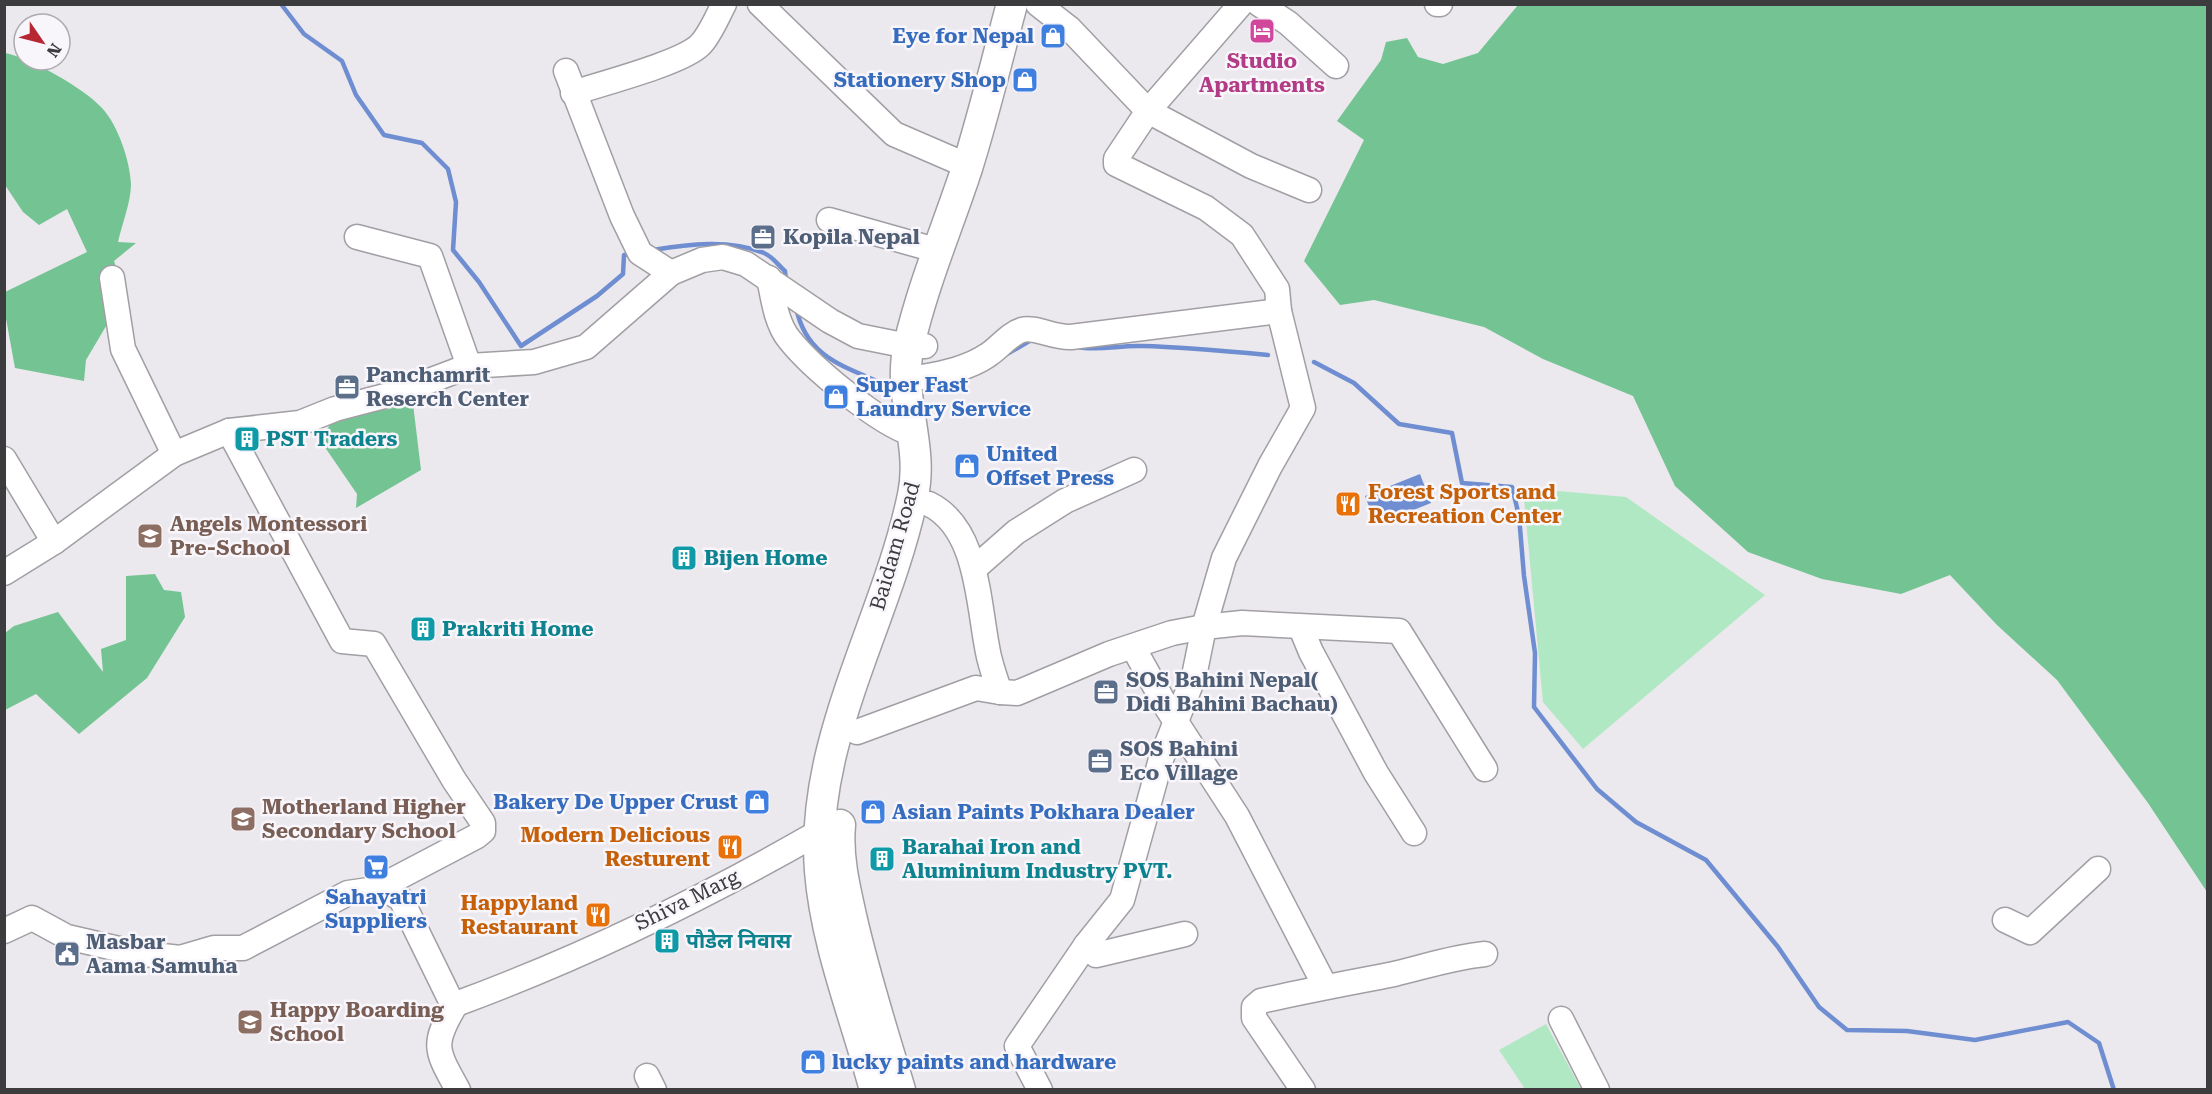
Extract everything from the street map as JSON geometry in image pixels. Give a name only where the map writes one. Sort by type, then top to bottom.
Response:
[{"type":"main road","name":"Baidam Road","points":[[900,1089],[862,964],[841,867],[838,836],[842,800],[857,732],[920,541],[929,504],[934,460],[917,346],[939,251],[968,166],[1012,4]]},
{"type":"main road","name":"Baidam Road","points":[[875,1089],[825,912],[820,871],[819,832],[833,748],[912,500],[917,462],[905,378],[982,170],[1026,4]]},
{"type":"street","points":[[671,273],[640,253],[570,82],[646,70],[689,51],[700,45],[724,4]]},
{"type":"street","points":[[760,4],[894,134],[968,166]]},
{"type":"street","points":[[1038,4],[1070,29],[1148,111],[1251,166],[1309,190]]},
{"type":"street","points":[[1040,1089],[1017,1046],[1086,945],[1122,900],[1161,759],[1194,676],[1203,627],[1224,558],[1270,466],[1303,408],[1279,311],[1277,289],[1242,235],[1206,208],[1116,164],[1116,159],[1148,111],[1241,4]]},
{"type":"street","points":[[1259,4],[1288,23],[1336,66]]},
{"type":"street","points":[[829,220],[939,251]]},
{"type":"street","points":[[357,237],[430,256],[469,366]]},
{"type":"street","points":[[4,573],[54,542],[174,454],[229,431],[300,423],[335,409],[400,392],[469,366],[534,362],[586,346],[671,273],[702,260],[723,257],[746,264],[830,321],[858,336],[917,346]]},
{"type":"street","points":[[112,278],[123,349],[174,454]]},
{"type":"street","points":[[769,278],[778,316],[788,338],[841,389],[897,429],[913,434]]},
{"type":"street","points":[[922,377],[967,366],[987,356],[1019,331],[1032,328],[1054,338],[1071,338],[1279,311]]},
{"type":"street","points":[[4,931],[32,918],[67,937],[136,953],[180,958],[214,948],[243,948],[348,893],[376,889],[483,831],[483,823],[454,780],[374,644],[342,641],[229,431]]},
{"type":"street","points":[[4,459],[54,542]]},
{"type":"street","points":[[975,568],[1016,532],[1065,501],[1134,470]]},
{"type":"street","points":[[929,504],[948,516],[975,568],[989,657],[1000,692]]},
{"type":"street","points":[[857,732],[976,688],[1017,693],[1132,647],[1172,633],[1203,627],[1242,623],[1301,628],[1399,631],[1485,769]]},
{"type":"street","points":[[1301,628],[1311,652],[1376,773],[1414,833]]},
{"type":"street","points":[[1132,647],[1237,816],[1325,986]]},
{"type":"street","name":"Shiva Marg","points":[[456,1004],[525,979],[778,855],[819,832]]},
{"type":"street","points":[[2005,920],[2030,932],[2098,869]]},
{"type":"street","points":[[376,889],[391,893],[401,899],[449,997],[456,1004],[441,1030],[439,1057],[458,1089]]},
{"type":"street","points":[[1086,945],[1096,955],[1185,934]]},
{"type":"street","points":[[1303,1089],[1254,1017],[1254,1007],[1261,1001],[1325,986],[1394,974],[1462,956],[1485,954]]},
{"type":"street","points":[[1561,1019],[1597,1089]]},
{"type":"green space","points":[[1518,5],[2207,5],[2207,892],[2148,803],[2057,680],[1997,625],[1950,575],[1901,594],[1822,579],[1748,552],[1675,486],[1633,396],[1543,359],[1484,327],[1374,300],[1340,305],[1304,261],[1364,140],[1337,121],[1381,60],[1386,42],[1407,38],[1418,57],[1443,64],[1478,53]]},
{"type":"green space","points":[[5,53],[12,55],[12,72],[50,72],[94,100],[113,124],[128,165],[131,191],[118,242],[136,243],[114,261],[125,294],[86,360],[84,381],[15,368],[5,313],[5,292],[87,252],[67,209],[39,225],[23,212],[5,185]]},
{"type":"green space","points":[[413,404],[421,470],[356,508],[357,494],[320,440],[333,420]]},
{"type":"green space","points":[[1523,488],[1626,497],[1765,595],[1583,749],[1543,702]]},
{"type":"green space","points":[[155,574],[164,590],[181,592],[185,617],[147,678],[79,734],[36,694],[5,710],[5,633],[14,626],[58,612],[103,672],[101,649],[126,640],[126,576]]},
{"type":"green space","points":[[1546,1024],[1581,1089],[1525,1089],[1499,1050]]},
{"type":"water","points":[[1420,474],[1431,503],[1376,525],[1365,496]]},
{"type":"waterway","points":[[281,4],[304,34],[342,61],[356,95],[384,135],[422,143],[448,169],[456,202],[453,250],[479,282],[521,346],[597,296],[623,274],[624,255],[633,254]]},
{"type":"waterway","points":[[653,250],[709,244],[751,249],[773,259],[785,271],[786,281]]},
{"type":"waterway","points":[[796,307],[808,338],[818,349],[842,365],[886,385]]},
{"type":"waterway","points":[[1007,354],[1033,339]]},
{"type":"waterway","points":[[1077,347],[1158,347],[1268,355]]},
{"type":"waterway","points":[[1314,362],[1354,383],[1399,424],[1452,433],[1462,483],[1512,487],[1519,516],[1524,576],[1535,653],[1534,707],[1597,789],[1636,822],[1706,860],[1778,947],[1819,1007],[1847,1030],[1907,1031],[1975,1040],[2068,1022],[2099,1043],[2114,1090]]},
{"type":"place","name":"Studio Apartments","points":[[1262,31]]},
{"type":"place","name":"Eye for Nepal","points":[[1053,36]]},
{"type":"place","name":"Stationery Shop","points":[[1025,80]]},
{"type":"place","name":"Kopila Nepal","points":[[763,237]]},
{"type":"place","name":"Panchamrit Reserch Center","points":[[347,387]]},
{"type":"place","name":"Super Fast Laundry Service","points":[[836,397]]},
{"type":"place","name":"PST Traders","points":[[247,439]]},
{"type":"place","name":"United Offset Press","points":[[967,466]]},
{"type":"place","name":"Forest Sports and Recreation Center","points":[[1348,504]]},
{"type":"place","name":"Angels Montessori Pre-School","points":[[150,536]]},
{"type":"place","name":"Bijen Home","points":[[684,558]]},
{"type":"place","name":"Prakriti Home","points":[[423,629]]},
{"type":"place","name":"SOS Bahini Nepal( Didi Bahini Bachau)","points":[[1106,692]]},
{"type":"place","name":"SOS Bahini Eco Village","points":[[1100,761]]},
{"type":"place","name":"Bakery De Upper Crust","points":[[757,802]]},
{"type":"place","name":"Asian Paints Pokhara Dealer","points":[[873,812]]},
{"type":"place","name":"Motherland Higher Secondary School","points":[[243,819]]},
{"type":"place","name":"Modern Delicious Resturent","points":[[730,847]]},
{"type":"place","name":"Barahai Iron and Aluminium Industry PVT.","points":[[882,859]]},
{"type":"place","name":"Sahayatri Suppliers","points":[[376,867]]},
{"type":"place","name":"Happyland Restaurant","points":[[598,915]]},
{"type":"place","name":"पौडेल निवास","points":[[667,941]]},
{"type":"place","name":"Masbar Aama Samuha","points":[[67,954]]},
{"type":"place","name":"Happy Boarding School","points":[[250,1022]]},
{"type":"place","name":"lucky paints and hardware","points":[[813,1062]]}]
